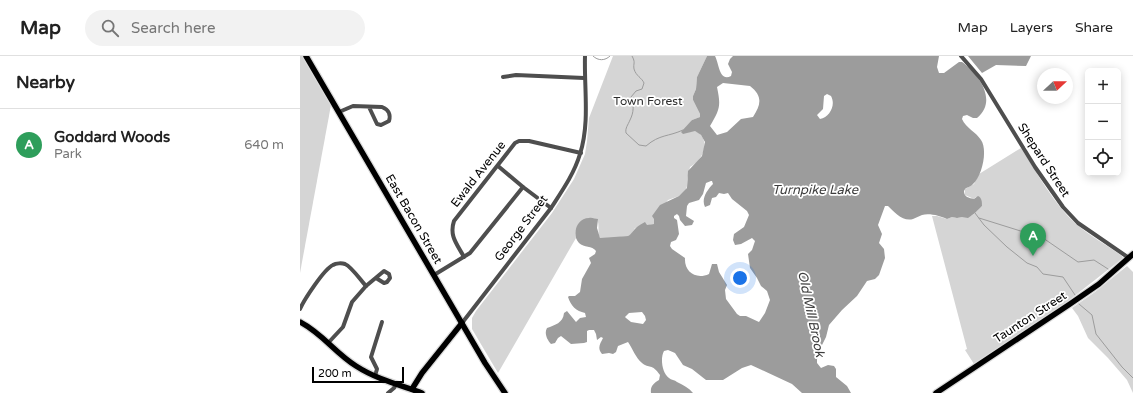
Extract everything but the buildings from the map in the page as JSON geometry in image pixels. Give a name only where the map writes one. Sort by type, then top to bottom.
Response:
[{"type":"main road","name":"East Bacon Street","points":[[306,56],[485,363],[505,393]]},
{"type":"main road","name":"Taunton Street","points":[[936,393],[1099,284],[1131,256]]},
{"type":"main road","points":[[300,322],[320,334],[355,366],[375,376],[422,393]]},
{"type":"main road","name":"George Street","points":[[412,389],[422,373],[462,323]]},
{"type":"street","name":"George Street","points":[[462,323],[551,208],[570,177],[581,153],[585,116],[584,56]]},
{"type":"street","name":"Shepard Street","points":[[961,56],[982,79],[1035,167],[1063,207],[1078,223],[1131,256]]},
{"type":"street","points":[[503,77],[516,75],[584,78]]},
{"type":"street","points":[[339,112],[353,106],[382,107],[386,109],[390,116],[389,120],[381,125],[377,124],[369,107]]},
{"type":"street","name":"Ewald Avenue","points":[[464,257],[452,233],[451,229],[454,221],[515,143],[519,140],[529,141],[581,153]]},
{"type":"street","points":[[498,166],[551,208]]},
{"type":"street","points":[[434,275],[464,257],[475,248],[523,187]]},
{"type":"street","points":[[300,309],[317,282],[332,265],[338,263],[345,264],[366,286]]},
{"type":"street","points":[[329,342],[343,327],[352,302],[366,286],[376,278]]},
{"type":"street","points":[[375,376],[377,369],[371,357],[382,322]]},
{"type":"street","points":[[388,393],[396,384]]},
{"type":"green space","points":[[300,56],[302,56],[331,105],[300,273]]},
{"type":"green space","name":"Town Forest","points":[[613,56],[707,56],[697,77],[696,89],[693,96],[693,100],[700,117],[692,120],[685,133],[693,130],[699,133],[703,138],[704,143],[703,154],[690,167],[686,190],[679,196],[668,200],[654,219],[654,224],[635,228],[631,235],[628,236],[603,239],[599,236],[597,219],[580,223],[576,229],[576,238],[498,373],[472,329],[472,318],[552,213],[574,179],[585,154],[589,118]]},
{"type":"green space","points":[[1021,148],[1046,188],[1068,216],[1081,228],[1123,258],[1068,301],[974,364],[965,350],[967,349],[932,216],[947,219],[952,217],[958,218],[969,216],[975,213],[982,206],[976,197],[974,199],[965,195],[965,189],[974,184],[979,174]]},
{"type":"green space","points":[[1127,266],[1133,272],[1133,393],[1127,380],[1088,338],[1078,316],[1072,308],[1095,292]]},
{"type":"water","name":"Turnpike Lake","points":[[707,56],[715,56],[720,71],[727,77],[731,76],[732,72],[728,64],[733,56],[939,56],[937,67],[939,73],[944,73],[959,62],[962,62],[974,73],[984,88],[986,104],[983,111],[977,118],[967,115],[963,116],[962,119],[966,125],[979,137],[983,144],[984,156],[979,175],[972,185],[964,191],[965,195],[969,198],[974,199],[978,196],[982,200],[982,206],[968,218],[952,217],[947,219],[928,214],[909,220],[902,218],[888,206],[885,206],[878,225],[882,234],[879,243],[884,249],[885,258],[879,275],[875,279],[867,281],[857,296],[829,325],[817,359],[817,363],[821,368],[828,365],[834,366],[836,369],[836,377],[847,386],[851,393],[802,393],[792,384],[751,365],[742,368],[723,380],[706,380],[692,369],[683,365],[675,353],[668,350],[664,351],[662,357],[662,365],[665,373],[670,379],[686,387],[693,393],[651,393],[652,387],[659,380],[660,375],[655,369],[644,365],[640,361],[628,342],[618,346],[616,352],[613,354],[602,354],[599,348],[603,338],[601,337],[597,340],[594,330],[587,331],[587,342],[584,343],[571,344],[561,336],[555,343],[551,344],[547,338],[547,328],[556,325],[567,311],[576,322],[580,318],[586,317],[585,313],[579,311],[572,305],[568,297],[575,296],[580,292],[582,279],[591,263],[589,258],[595,254],[596,251],[579,243],[575,231],[578,224],[585,219],[598,219],[597,228],[600,238],[628,236],[634,229],[645,222],[647,225],[654,224],[654,219],[652,216],[660,205],[679,196],[687,188],[688,171],[702,156],[705,142],[701,135],[695,131],[683,134],[681,132],[692,120],[700,117],[693,100],[697,77]],"holes":[[[723,83],[750,86],[759,97],[759,105],[753,117],[741,119],[727,132],[717,135],[710,126],[719,107],[717,87]],[[827,94],[831,96],[833,103],[827,116],[820,119],[817,115],[823,109],[824,96]],[[712,181],[713,184],[704,198],[705,207],[710,205],[712,198],[716,197],[719,193],[728,193],[732,199],[747,211],[749,215],[744,227],[734,234],[733,240],[735,245],[741,244],[752,238],[755,241],[752,250],[748,254],[750,268],[761,286],[767,291],[770,300],[765,313],[759,322],[737,314],[726,299],[725,290],[727,285],[719,272],[717,264],[712,264],[709,274],[704,276],[692,274],[686,267],[685,258],[670,246],[671,242],[676,240],[679,234],[677,220],[674,216],[677,214],[685,226],[692,225],[694,221],[686,216],[687,206],[689,203],[699,200],[703,194],[706,183]],[[642,312],[646,320],[643,324],[631,322],[625,317],[629,313]]]},
{"type":"water","points":[[968,56],[1031,56],[1026,66],[996,65],[982,73]]},
{"type":"waterway","name":"Old Mill Brook","points":[[593,56],[602,60],[610,56]]},
{"type":"waterway","name":"Old Mill Brook","points":[[632,56],[635,71],[644,83],[642,89],[636,91],[631,97],[633,111],[626,128],[626,133],[639,145],[646,146],[656,139],[683,130]]},
{"type":"waterway","points":[[975,213],[984,225],[1007,247],[1027,263],[1037,267],[1043,274],[1063,277],[1075,295]]},
{"type":"waterway","points":[[979,218],[1043,238],[1078,262],[1094,260],[1108,269]]},
{"type":"waterway","points":[[1079,304],[1092,315],[1096,334],[1122,367],[1133,378]]},
{"type":"place","name":"Goddard Woods","points":[[1033,256]]}]
